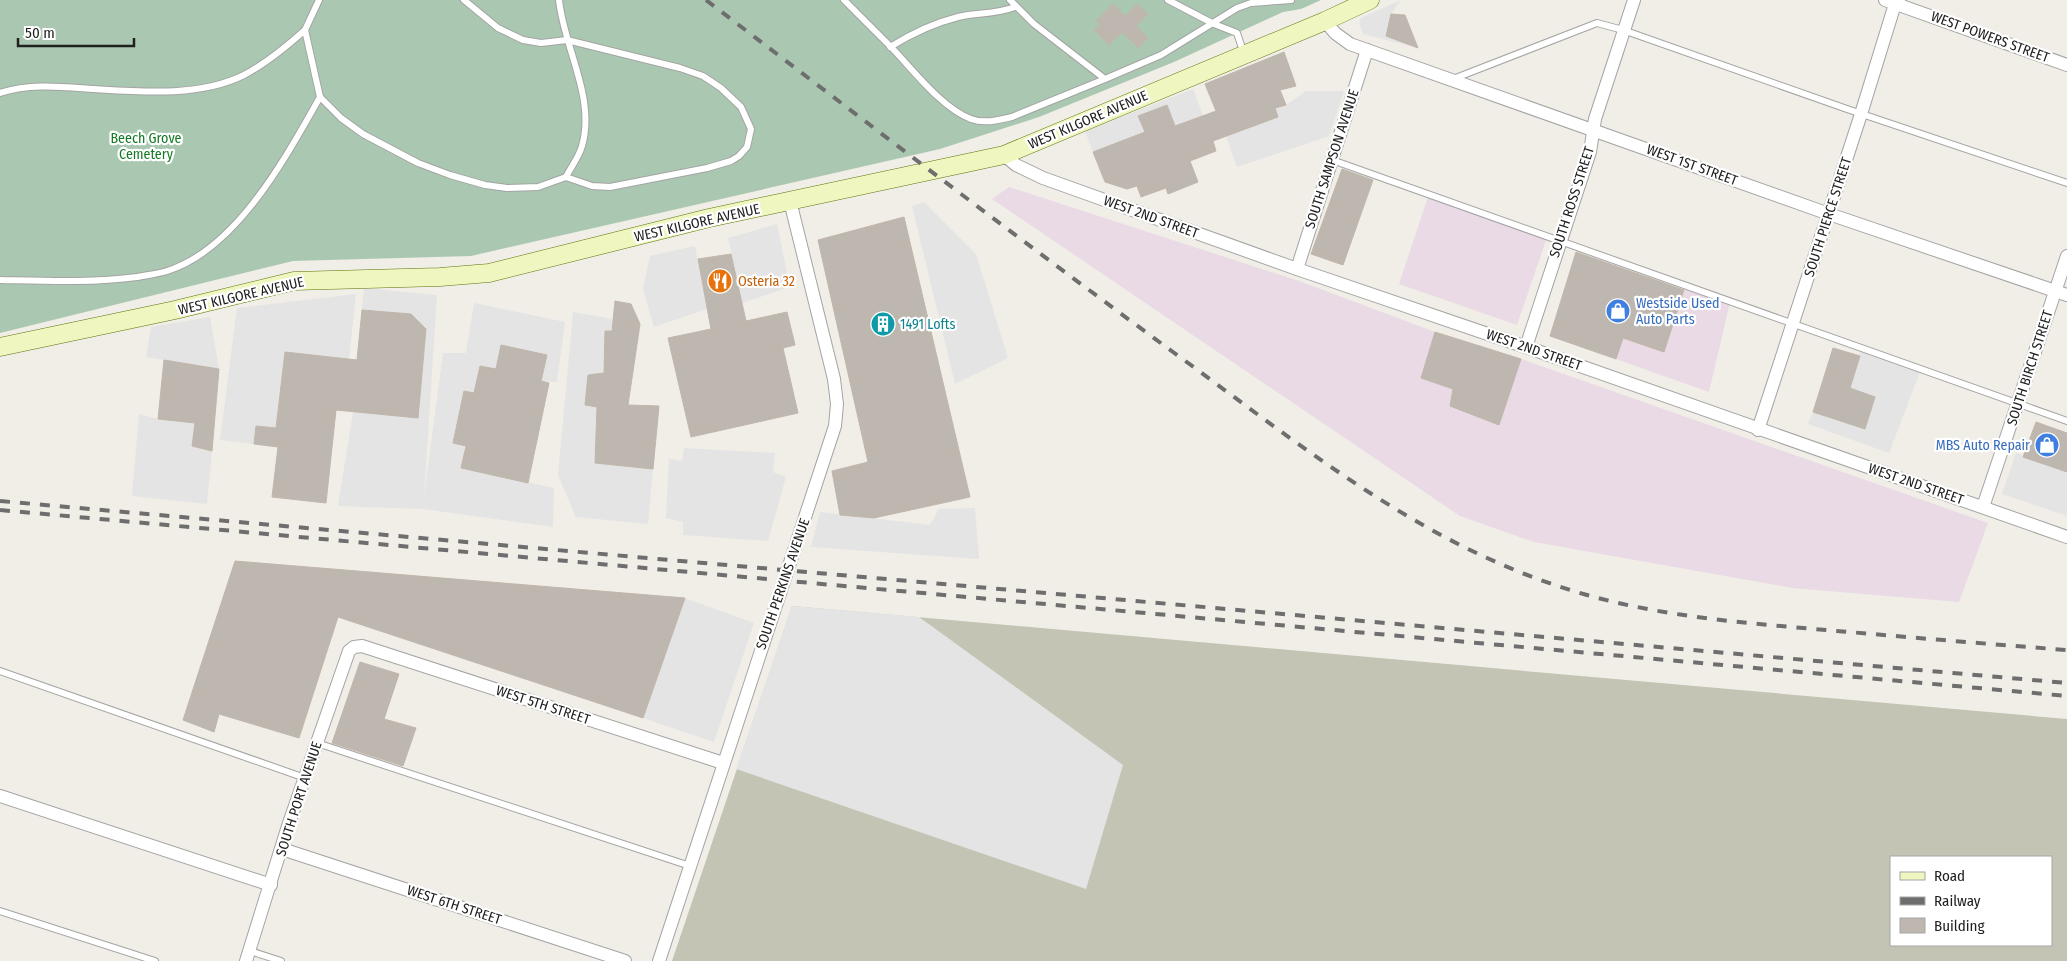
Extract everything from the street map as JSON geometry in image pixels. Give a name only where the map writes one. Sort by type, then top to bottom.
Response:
[{"type":"main road","name":"WEST KILGORE AVENUE","points":[[0,347],[175,310],[294,280],[440,277],[489,273],[710,218],[1004,155],[1325,21],[1370,0]]},
{"type":"street","name":"SOUTH ROSS STREET","points":[[1526,347],[1590,152],[1594,119],[1634,0]]},
{"type":"street","name":"WEST POWERS STREET","points":[[1893,1],[2067,64]]},
{"type":"street","name":"SOUTH PIERCE STREET","points":[[1758,430],[1861,114],[1893,1]]},
{"type":"street","name":"WEST 1ST STREET","points":[[1325,21],[1342,39],[1367,50],[1829,214],[2061,293]]},
{"type":"street","name":"SOUTH SAMPSON AVENUE","points":[[1297,269],[1367,50]]},
{"type":"street","name":"WEST 2ND STREET","points":[[1004,155],[1016,165],[1043,178],[1297,269],[1526,347],[2067,537]]},
{"type":"street","name":"SOUTH PERKINS AVENUE","points":[[659,961],[835,426],[837,404],[834,379],[790,201]]},
{"type":"street","name":"SOUTH BIRCH STREET","points":[[1983,507],[2019,403],[2061,293],[2067,256]]},
{"type":"street","name":"WEST 5TH STREET","points":[[362,646],[723,763]]},
{"type":"street","name":"SOUTH PORT AVENUE","points":[[248,956],[305,778],[349,651],[354,647],[362,646]]},
{"type":"street","points":[[0,796],[271,885]]},
{"type":"street","name":"WEST 6TH STREET","points":[[282,850],[625,961]]},
{"type":"lane","points":[[0,93],[33,86],[121,91],[171,90],[218,84],[242,75],[265,63],[306,30],[319,0]]},
{"type":"lane","points":[[306,30],[320,97],[341,118],[363,134],[418,163],[485,185],[507,188],[538,187],[566,177],[592,186],[610,187],[707,168],[731,161],[739,156],[747,147],[751,129],[741,107],[721,88],[703,76],[680,68],[567,40],[541,43],[523,40],[498,28],[464,0]]},
{"type":"lane","points":[[559,0],[567,40],[582,92],[584,134],[582,148],[566,177]]},
{"type":"lane","points":[[844,0],[933,91],[962,115],[980,122],[997,121],[1012,117],[1161,56],[1237,8],[1251,3],[1291,0]]},
{"type":"lane","points":[[1010,0],[1034,24],[1105,79]]},
{"type":"lane","points":[[1168,0],[1214,24],[1237,32],[1244,54]]},
{"type":"lane","points":[[890,47],[909,35],[941,22],[959,17],[1000,13],[1015,7]]},
{"type":"lane","points":[[1452,80],[1597,23],[1624,30],[1861,114],[2067,182]]},
{"type":"lane","points":[[0,280],[64,281],[122,279],[168,271],[193,260],[209,249],[256,200],[278,171],[320,97]]},
{"type":"lane","points":[[1332,160],[2067,421]]},
{"type":"lane","points":[[0,671],[305,778]]},
{"type":"lane","points":[[317,743],[690,866]]},
{"type":"lane","points":[[0,911],[155,961]]},
{"type":"lane","points":[[248,956],[281,961]]},
{"type":"shaded area","points":[[1401,0],[1391,14],[1386,36],[1418,48],[1363,34],[1359,24],[1361,18]]},
{"type":"shaded area","points":[[1193,89],[1203,116],[1175,126],[1167,105],[1139,116],[1145,132],[1093,152],[1085,131]]},
{"type":"shaded area","points":[[1306,91],[1344,91],[1329,136],[1237,167],[1226,136],[1278,117],[1275,108],[1286,105]]},
{"type":"shaded area","points":[[1009,187],[1299,281],[1435,332],[1421,378],[1453,389],[1450,406],[1499,425],[1521,359],[1988,523],[1959,602],[1792,588],[1534,542],[1460,516],[992,199]]},
{"type":"shaded area","points":[[1429,194],[1547,237],[1517,325],[1399,284]]},
{"type":"shaded area","points":[[924,202],[976,254],[1008,358],[955,384],[912,206]]},
{"type":"shaded area","points":[[777,224],[790,287],[742,303],[728,238]]},
{"type":"shaded area","points":[[695,246],[707,309],[654,327],[643,289],[650,256]]},
{"type":"shaded area","points":[[1686,286],[1730,302],[1709,392],[1616,359],[1623,338],[1664,352]]},
{"type":"shaded area","points":[[364,288],[437,295],[424,497],[443,353],[466,353],[474,303],[565,322],[557,382],[541,381],[546,355],[501,345],[496,369],[480,366],[461,468],[554,488],[553,527],[423,509],[338,506],[353,412],[418,417],[426,329],[411,314],[362,310]]},
{"type":"shaded area","points":[[356,294],[349,359],[285,352],[276,428],[256,426],[254,444],[220,440],[237,308]]},
{"type":"shaded area","points":[[573,312],[613,319],[604,373],[588,375],[586,405],[597,407],[595,463],[653,469],[648,524],[576,517],[558,475]]},
{"type":"shaded area","points":[[210,317],[219,369],[146,357],[151,327]]},
{"type":"shaded area","points":[[1861,348],[1921,369],[1889,453],[1808,424],[1813,412],[1865,429],[1875,397],[1850,388]]},
{"type":"shaded area","points":[[139,414],[158,419],[195,423],[192,446],[212,451],[207,504],[132,496]]},
{"type":"shaded area","points":[[684,448],[775,453],[773,472],[786,477],[768,541],[683,535],[683,522],[666,518],[669,459],[682,461]]},
{"type":"shaded area","points":[[2016,453],[2067,472],[2067,516],[2002,494]]},
{"type":"shaded area","points":[[975,508],[979,559],[811,547],[820,512],[930,525],[939,509]]},
{"type":"shaded area","points":[[685,598],[754,623],[714,742],[643,718]]},
{"type":"shaded area","points":[[792,606],[2067,719],[2067,961],[672,961]]},
{"type":"shaded area","points":[[792,606],[919,617],[1123,765],[1086,889],[736,769]]},
{"type":"green space","name":"Beech Grove Cemetery","points":[[0,0],[1321,0],[1301,9],[1283,12],[1174,62],[1039,117],[940,149],[471,256],[293,261],[0,333]]},
{"type":"building","points":[[1113,4],[1125,16],[1137,4],[1148,14],[1136,26],[1148,38],[1138,48],[1122,32],[1109,45],[1094,30],[1100,24],[1096,21]]},
{"type":"building","points":[[1391,14],[1405,15],[1418,48],[1386,36]]},
{"type":"building","points":[[1284,52],[1296,86],[1280,90],[1286,105],[1275,108],[1278,117],[1213,141],[1216,151],[1190,161],[1198,182],[1168,194],[1166,188],[1141,197],[1137,186],[1127,189],[1105,182],[1093,152],[1145,132],[1138,116],[1167,105],[1175,126],[1216,111],[1205,84]]},
{"type":"building","points":[[1342,169],[1373,180],[1343,265],[1311,254]]},
{"type":"building","name":"1491 Lofts","points":[[904,217],[970,497],[874,518],[840,515],[832,471],[868,462],[818,240]]},
{"type":"building","name":"Westside Used Auto Parts","points":[[1576,252],[1684,290],[1664,352],[1623,338],[1616,359],[1550,336]]},
{"type":"building","points":[[731,254],[746,321],[787,312],[795,345],[783,348],[798,413],[691,437],[668,338],[711,329],[698,259]]},
{"type":"building","points":[[615,301],[631,304],[640,324],[628,405],[659,406],[653,469],[595,463],[597,407],[585,405],[588,375],[604,373],[605,331],[612,331]]},
{"type":"building","points":[[362,310],[411,314],[426,329],[418,418],[336,410],[326,503],[272,497],[278,447],[254,444],[256,426],[276,428],[285,352],[357,360]]},
{"type":"building","points":[[1435,332],[1521,359],[1499,425],[1450,406],[1453,389],[1421,378]]},
{"type":"building","points":[[501,345],[547,355],[541,381],[549,383],[528,483],[461,468],[466,446],[453,443],[464,391],[474,393],[480,366],[496,369]]},
{"type":"building","points":[[1833,348],[1860,356],[1850,388],[1875,397],[1865,429],[1813,412]]},
{"type":"building","points":[[164,360],[219,369],[212,451],[192,446],[195,423],[158,419]]},
{"type":"building","name":"MBS Auto Repair","points":[[2036,422],[2067,433],[2067,472],[2023,457]]},
{"type":"building","points":[[235,561],[685,598],[643,718],[338,617],[299,738],[219,714],[214,732],[183,720]]},
{"type":"building","points":[[360,662],[399,674],[384,719],[416,728],[403,766],[332,743]]},
{"type":"railway","points":[[706,0],[1114,309],[1271,424],[1370,493],[1420,524],[1473,552],[1529,576],[1587,595],[1616,603],[1676,614],[1766,625],[2067,650]]},
{"type":"railway","points":[[0,501],[2067,683]]},
{"type":"railway","points":[[0,510],[2067,696]]},
{"type":"place","name":"Osteria 32","points":[[720,281]]},
{"type":"place","name":"Westside Used Auto Parts","points":[[1618,311]]},
{"type":"place","name":"1491 Lofts","points":[[883,324]]},
{"type":"place","name":"MBS Auto Repair","points":[[2047,445]]}]
